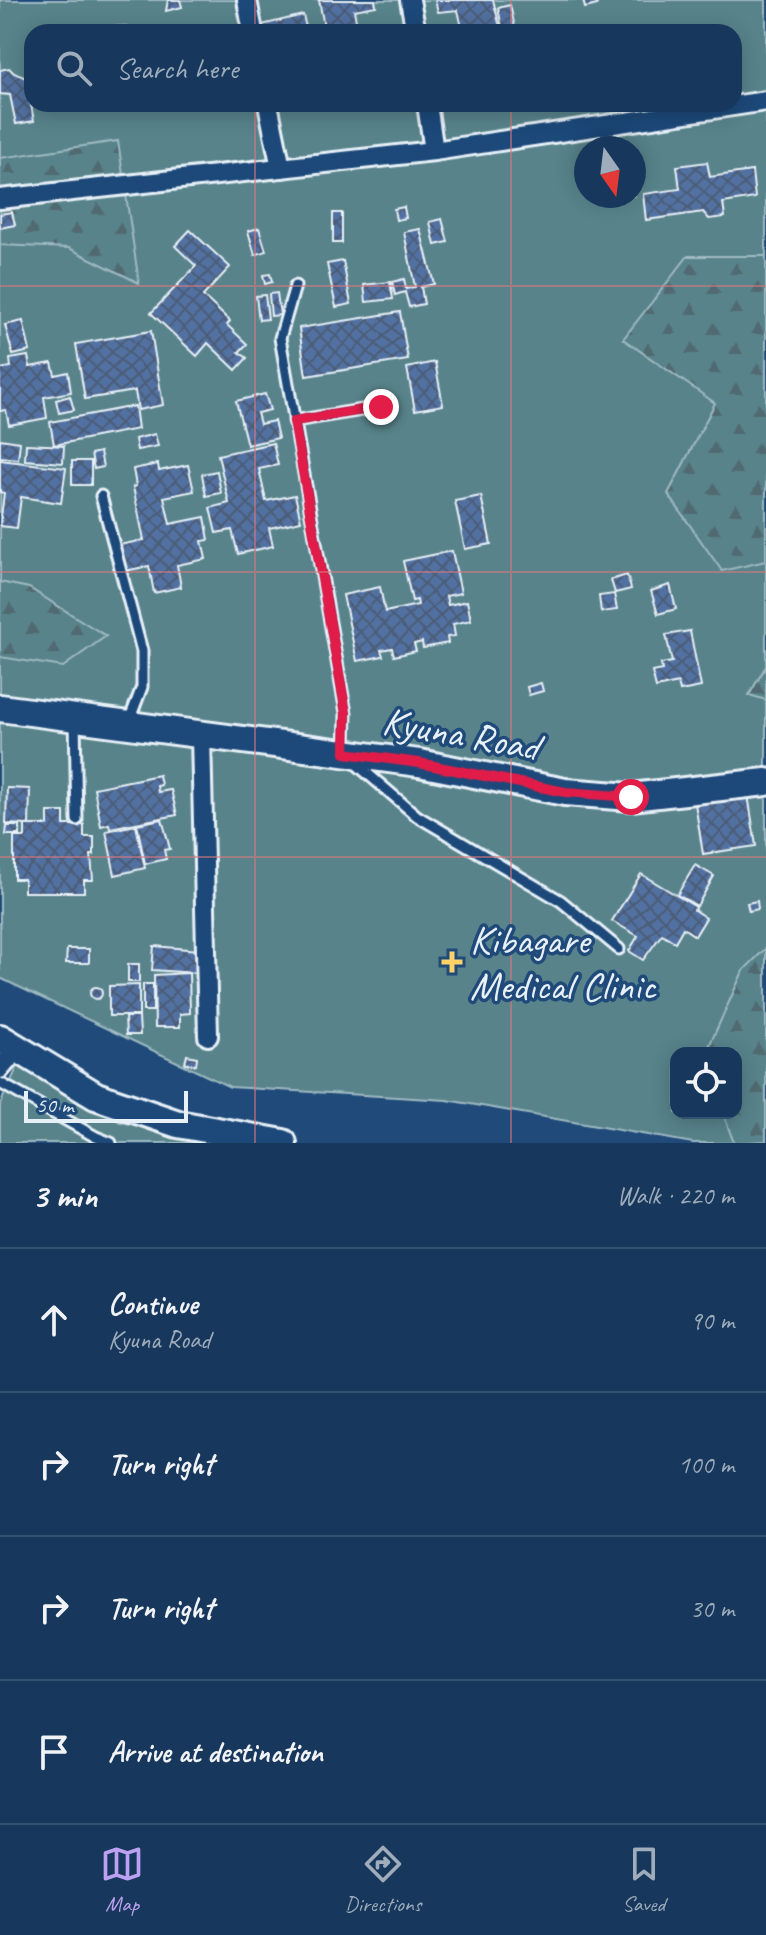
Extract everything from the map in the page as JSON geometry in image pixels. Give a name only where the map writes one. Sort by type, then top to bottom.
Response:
[{"type":"main road","name":"Kyuna Road","points":[[0,708],[419,763],[565,792],[631,797],[766,782]]},
{"type":"main road","points":[[5,1053],[96,1096],[178,1124],[283,1143]]},
{"type":"street","points":[[247,0],[252,24]]},
{"type":"street","points":[[410,0],[414,24]]},
{"type":"street","points":[[742,105],[766,101]]},
{"type":"street","points":[[270,112],[281,168]]},
{"type":"street","points":[[428,112],[434,151]]},
{"type":"street","points":[[0,199],[434,151],[693,112]]},
{"type":"street","points":[[201,736],[208,1036]]},
{"type":"lane","points":[[295,286],[280,338],[346,713],[345,753],[417,816],[561,901],[619,949]]},
{"type":"lane","points":[[294,421],[381,407]]},
{"type":"lane","points":[[101,496],[142,651],[142,687],[127,726]]},
{"type":"lane","points":[[75,718],[77,820]]},
{"type":"lane","points":[[0,1083],[111,1143]]},
{"type":"green space","points":[[0,0],[766,0],[766,1143],[693,1143],[447,1100],[230,1087],[0,978]]},
{"type":"green space","points":[[118,141],[139,283],[69,248],[0,245],[0,158]]},
{"type":"green space","points":[[688,256],[766,256],[766,561],[722,571],[668,494],[715,403],[623,339]]},
{"type":"green space","points":[[0,582],[29,588],[106,636],[63,667],[0,657]]},
{"type":"green space","points":[[766,666],[766,700],[749,695]]},
{"type":"green space","points":[[766,948],[766,1141],[734,1143],[725,1119],[742,1119],[742,1047],[709,1047],[743,971]]},
{"type":"green space","points":[[19,1064],[120,1122],[247,1143],[0,1143],[0,1104]]},
{"type":"building","points":[[168,0],[180,0],[182,7],[166,11]]},
{"type":"building","points":[[319,0],[375,0],[376,6],[354,10],[357,24],[324,24]]},
{"type":"building","points":[[435,0],[493,0],[499,24],[461,24],[458,10],[438,12]]},
{"type":"building","points":[[583,0],[596,0],[597,5],[585,8]]},
{"type":"building","points":[[510,5],[514,24],[501,24],[498,8]]},
{"type":"building","points":[[303,15],[305,24],[266,24]]},
{"type":"building","points":[[9,68],[24,77],[24,112],[32,112],[34,121],[16,124],[10,95],[0,94],[0,70]]},
{"type":"building","points":[[707,162],[710,177],[752,171],[755,198],[723,203],[725,217],[709,219],[703,212],[646,220],[646,194],[680,189],[677,166]]},
{"type":"building","points":[[404,207],[406,218],[396,220],[394,209]]},
{"type":"building","points":[[12,212],[15,225],[0,228],[0,214]]},
{"type":"building","points":[[333,213],[342,213],[342,243],[333,243]]},
{"type":"building","points":[[442,219],[448,242],[435,245],[430,222]]},
{"type":"building","points":[[259,228],[266,251],[255,255],[248,231]]},
{"type":"building","points":[[420,229],[434,284],[421,287],[424,304],[409,307],[405,292],[395,295],[392,282],[404,279],[406,289],[415,287],[404,232]]},
{"type":"building","points":[[190,230],[230,267],[203,296],[230,321],[227,325],[247,344],[239,352],[247,358],[236,370],[208,343],[197,356],[151,313],[196,266],[175,246]]},
{"type":"building","points":[[343,261],[351,304],[336,307],[327,264]]},
{"type":"building","points":[[270,274],[272,282],[265,284],[263,275]]},
{"type":"building","points":[[390,282],[393,299],[366,302],[364,285]]},
{"type":"building","points":[[277,293],[280,315],[271,316],[269,294]]},
{"type":"building","points":[[265,295],[268,319],[259,320],[256,296]]},
{"type":"building","points":[[400,312],[408,360],[306,376],[299,328]]},
{"type":"building","points":[[23,321],[30,351],[13,355],[5,325]]},
{"type":"building","points":[[151,331],[163,405],[138,410],[135,391],[85,399],[76,344]]},
{"type":"building","points":[[28,356],[30,367],[52,363],[55,375],[68,372],[71,392],[44,397],[47,418],[9,425],[6,410],[0,411],[0,369],[11,367],[10,359]]},
{"type":"building","points":[[435,362],[443,405],[415,410],[407,368]]},
{"type":"building","points":[[265,394],[270,410],[257,413],[260,424],[274,421],[278,438],[247,445],[236,401]]},
{"type":"building","points":[[70,396],[74,410],[59,413],[56,400]]},
{"type":"building","points":[[135,406],[138,429],[54,445],[50,422]]},
{"type":"building","points":[[155,434],[158,446],[137,450],[135,439]]},
{"type":"building","points":[[0,439],[20,442],[18,459],[0,457]]},
{"type":"building","points":[[273,443],[278,465],[259,469],[266,501],[295,495],[301,521],[269,528],[273,546],[238,554],[232,530],[216,533],[210,508],[229,503],[218,455]]},
{"type":"building","points":[[26,444],[64,446],[63,463],[25,460]]},
{"type":"building","points":[[100,452],[103,467],[94,469],[91,454]]},
{"type":"building","points":[[0,460],[66,468],[61,503],[21,497],[17,528],[0,526],[4,493],[0,492]]},
{"type":"building","points":[[72,461],[91,461],[91,485],[72,485]]},
{"type":"building","points":[[158,464],[159,471],[188,465],[194,491],[164,497],[170,524],[205,517],[209,540],[202,541],[206,559],[177,565],[181,587],[154,593],[149,566],[125,571],[119,545],[144,540],[133,487],[136,486],[133,469]]},
{"type":"building","points":[[217,471],[221,493],[206,496],[202,474]]},
{"type":"building","points":[[481,496],[491,544],[465,549],[455,501]]},
{"type":"building","points":[[452,551],[461,593],[446,596],[448,605],[467,601],[471,620],[453,624],[455,636],[447,637],[448,643],[423,648],[422,642],[414,644],[416,651],[394,656],[392,648],[381,650],[383,656],[357,661],[343,595],[380,587],[385,612],[418,605],[417,600],[412,601],[403,561]]},
{"type":"building","points":[[627,575],[631,589],[615,593],[611,580]]},
{"type":"building","points":[[670,585],[676,609],[658,614],[651,591]]},
{"type":"building","points":[[614,594],[617,610],[601,612],[599,596]]},
{"type":"building","points":[[690,631],[701,687],[680,691],[678,683],[656,688],[652,672],[662,670],[661,664],[672,662],[666,635]]},
{"type":"building","points":[[541,683],[543,691],[529,695],[527,687]]},
{"type":"building","points":[[159,775],[161,785],[157,786],[158,792],[171,790],[177,815],[110,828],[109,824],[101,826],[94,788]]},
{"type":"building","points":[[7,788],[30,789],[29,825],[6,824]]},
{"type":"building","points":[[748,795],[756,846],[703,854],[695,803]]},
{"type":"building","points":[[48,812],[64,812],[64,825],[84,825],[84,837],[94,837],[94,855],[91,855],[93,880],[84,880],[84,892],[24,892],[24,879],[14,879],[14,837],[25,837],[25,825],[48,825]]},
{"type":"building","points":[[162,819],[170,849],[164,850],[166,859],[145,864],[137,824]]},
{"type":"building","points":[[136,825],[145,868],[115,875],[106,831]]},
{"type":"building","points":[[7,826],[20,826],[20,835],[6,835]]},
{"type":"building","points":[[695,865],[714,876],[697,906],[677,895]]},
{"type":"building","points":[[641,874],[696,907],[694,910],[706,918],[695,936],[683,928],[675,942],[662,934],[643,960],[629,951],[638,936],[612,921]]},
{"type":"building","points":[[757,901],[758,909],[749,911],[747,903]]},
{"type":"building","points":[[154,946],[198,950],[196,973],[152,970]]},
{"type":"building","points":[[67,949],[89,949],[89,963],[66,963]]},
{"type":"building","points":[[128,964],[139,964],[139,982],[128,982]]},
{"type":"building","points":[[189,973],[190,1013],[180,1014],[180,1027],[155,1027],[154,975]]},
{"type":"building","points":[[143,984],[153,984],[153,1011],[143,1011]]},
{"type":"building","points":[[139,985],[139,1016],[109,1016],[109,986]]},
{"type":"building","points":[[91,988],[101,988],[101,998],[91,998]]},
{"type":"building","points":[[125,1017],[139,1017],[140,1035],[126,1035]]},
{"type":"building","points":[[187,1055],[197,1057],[196,1065],[185,1063]]},
{"type":"place","name":"Kibagare Medical Clinic","points":[[452,962]]},
{"type":"route","points":[[381,407],[294,421],[346,713],[345,753],[419,763],[565,792],[631,797]]}]
